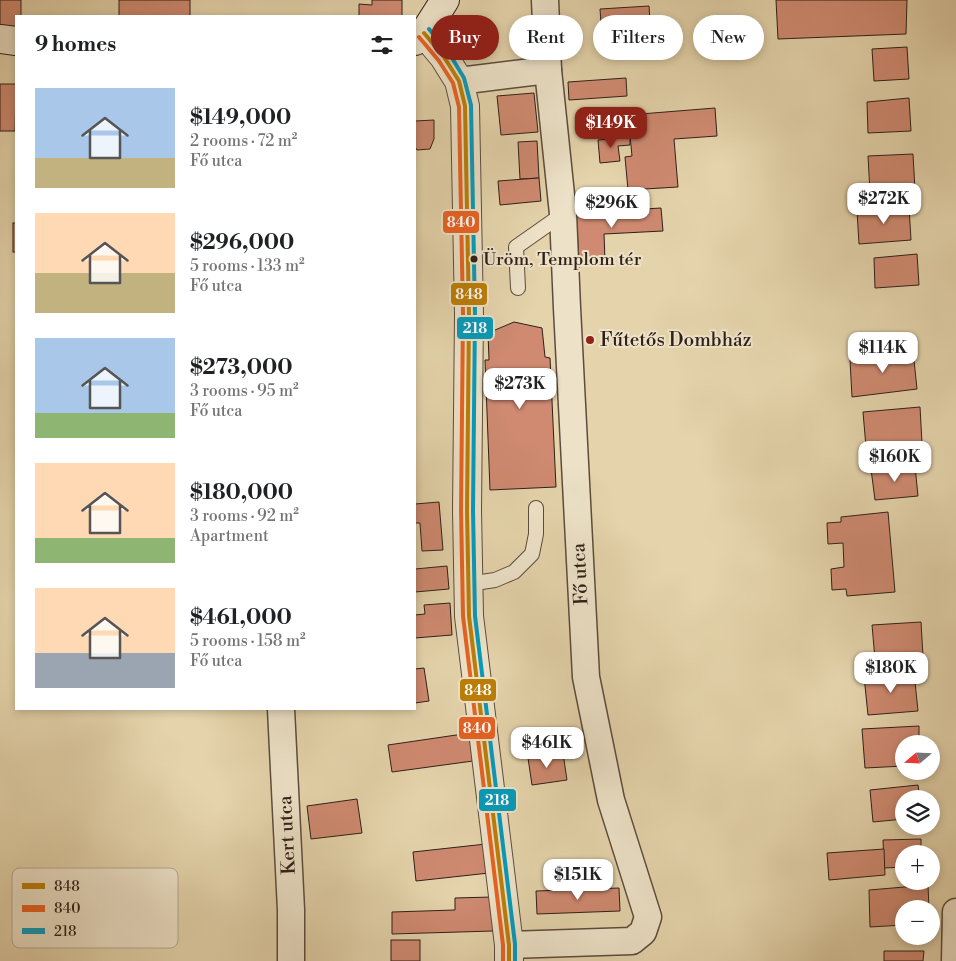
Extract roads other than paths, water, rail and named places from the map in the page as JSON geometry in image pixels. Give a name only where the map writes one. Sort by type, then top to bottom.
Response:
[{"type":"street","name":"Fő utca","points":[[445,0],[419,37],[444,57],[459,81],[465,106],[469,315],[467,510],[469,616],[509,953],[632,941],[643,932],[648,917],[611,800],[586,677],[566,308],[563,214],[548,70],[545,0]]},
{"type":"street","points":[[0,39],[15,41]]},
{"type":"street","points":[[459,81],[548,70]]},
{"type":"street","name":"Kert utca","points":[[281,710],[292,961]]},
{"type":"street","points":[[955,961],[956,912]]},
{"type":"lane","points":[[518,288],[516,247],[563,214]]},
{"type":"lane","points":[[468,584],[495,580],[514,572],[532,554],[536,534],[536,508]]},
{"type":"place","name":"Üröm, Templom tér","points":[[474,259]]},
{"type":"place","name":"Fűtetős Dombház","points":[[590,340]]}]
